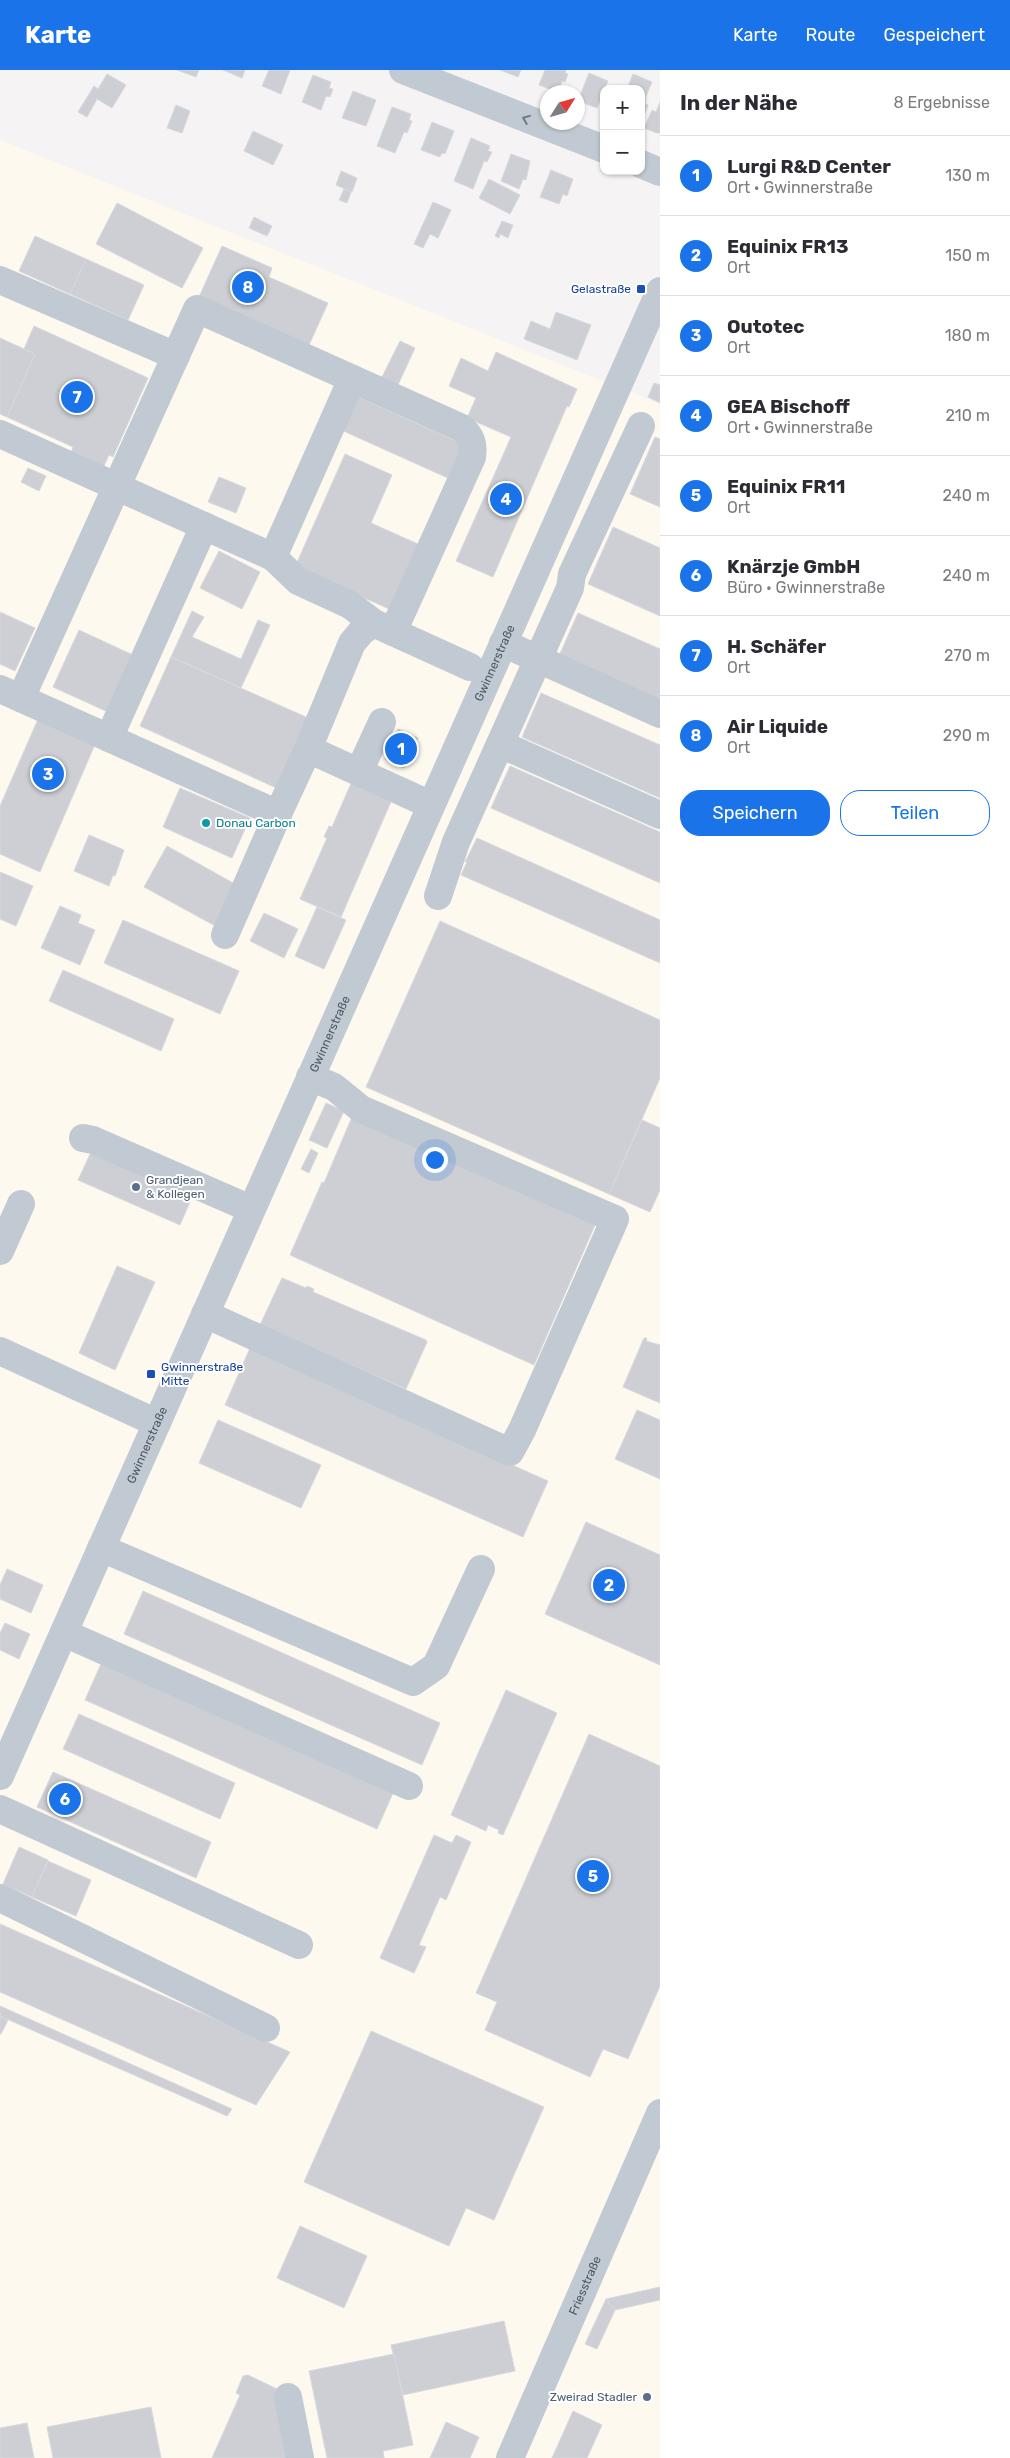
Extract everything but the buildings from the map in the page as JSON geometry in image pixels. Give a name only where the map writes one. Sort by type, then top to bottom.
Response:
[{"type":"street","points":[[403,70],[600,147]]},
{"type":"street","points":[[645,166],[660,172]]},
{"type":"street","points":[[0,280],[176,356]]},
{"type":"street","name":"Gwinnerstraße","points":[[0,1776],[660,290]]},
{"type":"street","points":[[278,814],[11,693],[118,487],[197,309],[462,428],[471,437],[474,446],[472,457],[383,628]]},
{"type":"street","points":[[273,556],[352,379]]},
{"type":"street","points":[[406,862],[442,888],[456,842],[539,660],[570,588],[572,574],[641,426]]},
{"type":"street","points":[[0,434],[273,556],[298,581],[350,605],[383,628],[470,666]]},
{"type":"street","points":[[109,738],[204,526]]},
{"type":"street","points":[[225,935],[308,749],[352,643],[362,631],[383,628]]},
{"type":"street","points":[[503,643],[660,714]]},
{"type":"street","points":[[358,772],[382,722]]},
{"type":"street","points":[[500,744],[660,815]]},
{"type":"street","points":[[308,749],[431,805]]},
{"type":"street","points":[[205,1314],[510,1452],[526,1422],[615,1219],[361,1109],[334,1087],[310,1077]]},
{"type":"street","points":[[83,1138],[93,1140],[251,1210]]},
{"type":"street","points":[[0,1251],[21,1204]]},
{"type":"street","points":[[0,1351],[157,1423]]},
{"type":"street","points":[[101,1548],[413,1682],[436,1666],[481,1568]]},
{"type":"street","points":[[64,1633],[409,1786]]},
{"type":"street","points":[[0,1809],[299,1945]]},
{"type":"street","points":[[0,1898],[266,2028]]},
{"type":"street","name":"Friesstraße","points":[[510,2458],[660,2113]]},
{"type":"street","points":[[288,2397],[300,2458]]},
{"type":"shaded area","points":[[0,140],[660,404],[660,2458],[0,2458]]},
{"type":"place","name":"Air Liquide","points":[[248,287]]},
{"type":"place","name":"Gelastraße","points":[[641,289]]},
{"type":"place","name":"H. Schäfer","points":[[77,397]]},
{"type":"place","name":"GEA Bischoff","points":[[506,499]]},
{"type":"place","name":"Lurgi R&D Center","points":[[401,749]]},
{"type":"place","name":"Outotec","points":[[48,774]]},
{"type":"place","name":"Donau Carbon","points":[[206,823]]},
{"type":"place","name":"Grandjean & Kollegen","points":[[136,1187]]},
{"type":"place","name":"Gwinnerstraße Mitte","points":[[151,1374]]},
{"type":"place","name":"Equinix FR13","points":[[609,1585]]},
{"type":"place","name":"Knärzje GmbH","points":[[65,1799]]},
{"type":"place","name":"Equinix FR11","points":[[593,1876]]},
{"type":"place","name":"Zweirad Stadler","points":[[647,2397]]}]
